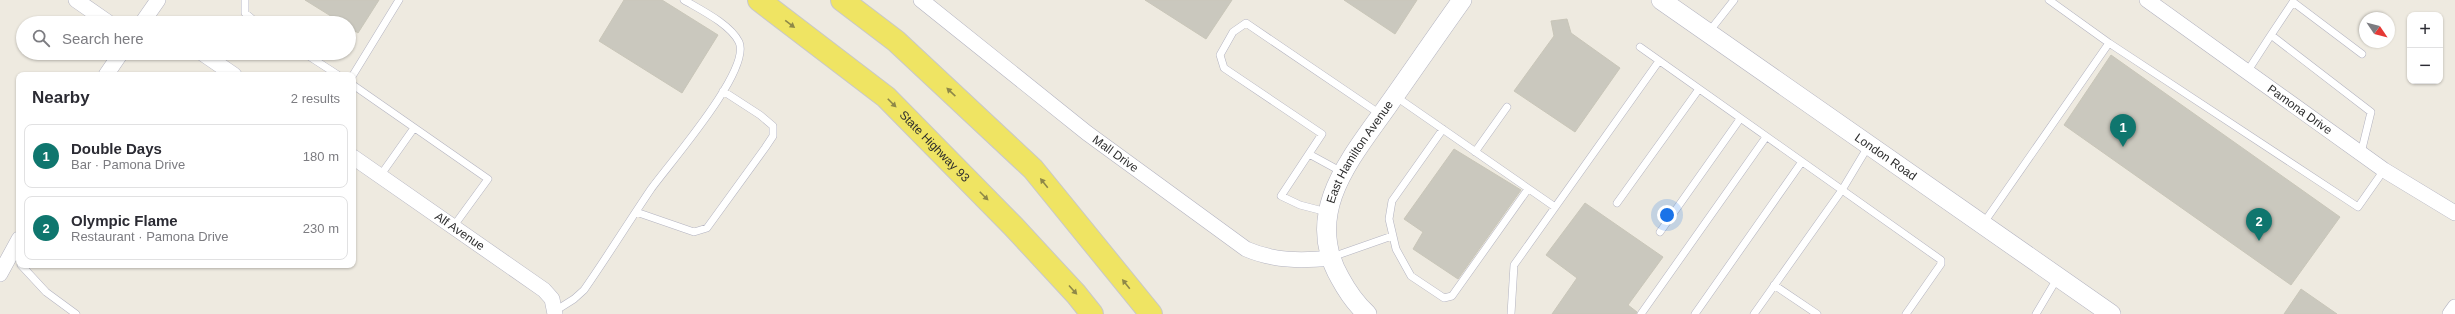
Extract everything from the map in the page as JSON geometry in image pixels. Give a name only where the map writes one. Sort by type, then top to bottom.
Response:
[{"type":"main road","name":"State Highway 93","points":[[759,0],[886,97],[1013,226],[1076,294],[1092,314]]},
{"type":"main road","points":[[842,0],[896,42],[1033,168],[1151,314]]},
{"type":"street","points":[[76,0],[100,16]]},
{"type":"street","points":[[151,16],[158,0]]},
{"type":"street","name":"Mall Drive","points":[[921,0],[1088,133],[1246,249],[1262,256],[1282,259],[1330,258]]},
{"type":"street","name":"East Hamilton Avenue","points":[[1367,314],[1343,283],[1330,258],[1326,236],[1327,212],[1342,172],[1462,0]]},
{"type":"street","name":"Pamona Drive","points":[[2147,0],[2384,170],[2455,213]]},
{"type":"street","name":"London Road","points":[[1670,3],[1708,33],[2111,314]]},
{"type":"street","points":[[108,72],[116,60]]},
{"type":"street","points":[[212,60],[230,72]]},
{"type":"street","name":"Alf Avenue","points":[[356,159],[544,290],[552,299],[555,312]]},
{"type":"street","points":[[0,274],[16,261]]},
{"type":"street","points":[[2450,314],[2455,307]]},
{"type":"lane","points":[[245,0],[246,13],[249,16]]},
{"type":"lane","points":[[355,72],[399,0]]},
{"type":"lane","points":[[555,312],[584,290],[652,188],[712,111],[740,56],[739,42],[720,21],[684,0]]},
{"type":"lane","points":[[1708,33],[1734,0]]},
{"type":"lane","points":[[2049,0],[2109,42],[2358,207],[2384,170]]},
{"type":"lane","points":[[2247,72],[2293,2],[2362,54]]},
{"type":"lane","points":[[1327,212],[1300,205],[1281,196],[1322,134],[1224,68],[1220,55],[1233,32],[1246,23],[1381,115]]},
{"type":"lane","points":[[2271,35],[2371,112],[2361,153]]},
{"type":"lane","points":[[1983,224],[2109,42]]},
{"type":"lane","points":[[1640,47],[1941,260],[1941,264],[1906,314]]},
{"type":"lane","points":[[315,60],[333,72]]},
{"type":"lane","points":[[1511,314],[1514,265],[1556,208],[1659,61]]},
{"type":"lane","points":[[356,87],[488,179],[453,227]]},
{"type":"lane","points":[[1617,203],[1698,89]]},
{"type":"lane","points":[[636,212],[694,232],[707,228],[761,154],[773,136],[773,126],[760,114],[722,91]]},
{"type":"lane","points":[[1395,96],[1556,208]]},
{"type":"lane","points":[[1475,152],[1507,107]]},
{"type":"lane","points":[[1660,232],[1740,119]]},
{"type":"lane","points":[[380,176],[414,128]]},
{"type":"lane","points":[[1443,129],[1392,201],[1389,219],[1392,236],[1396,250],[1411,276],[1444,298],[1452,296],[1528,189]]},
{"type":"lane","points":[[1641,314],[1766,137]]},
{"type":"lane","points":[[1754,314],[1842,190],[1869,145]]},
{"type":"lane","points":[[1309,154],[1342,172]]},
{"type":"lane","points":[[1695,314],[1801,162]]},
{"type":"lane","points":[[1330,258],[1392,236]]},
{"type":"lane","points":[[24,268],[46,292],[76,314]]},
{"type":"lane","points":[[2036,314],[2059,277]]},
{"type":"lane","points":[[1774,285],[1817,314]]},
{"type":"building","points":[[305,0],[379,0],[358,33],[356,32],[356,16],[331,16]]},
{"type":"building","points":[[624,0],[662,0],[718,35],[682,93],[599,41]]},
{"type":"building","points":[[1145,0],[1232,0],[1206,39]]},
{"type":"building","points":[[1344,0],[1417,0],[1395,34]]},
{"type":"building","points":[[1567,19],[1571,33],[1620,68],[1575,132],[1514,91],[1554,36],[1551,21]]},
{"type":"building","points":[[2111,55],[2340,217],[2291,285],[2064,125]]},
{"type":"building","points":[[1454,149],[1521,190],[1458,279],[1413,249],[1423,232],[1404,219]]},
{"type":"building","points":[[1585,203],[1663,257],[1628,305],[1637,312],[1636,314],[1552,314],[1577,278],[1546,255]]},
{"type":"building","points":[[2301,289],[2337,314],[2284,314]]},
{"type":"place","name":"Double Days","points":[[2123,147]]},
{"type":"place","name":"Olympic Flame","points":[[2259,241]]}]
